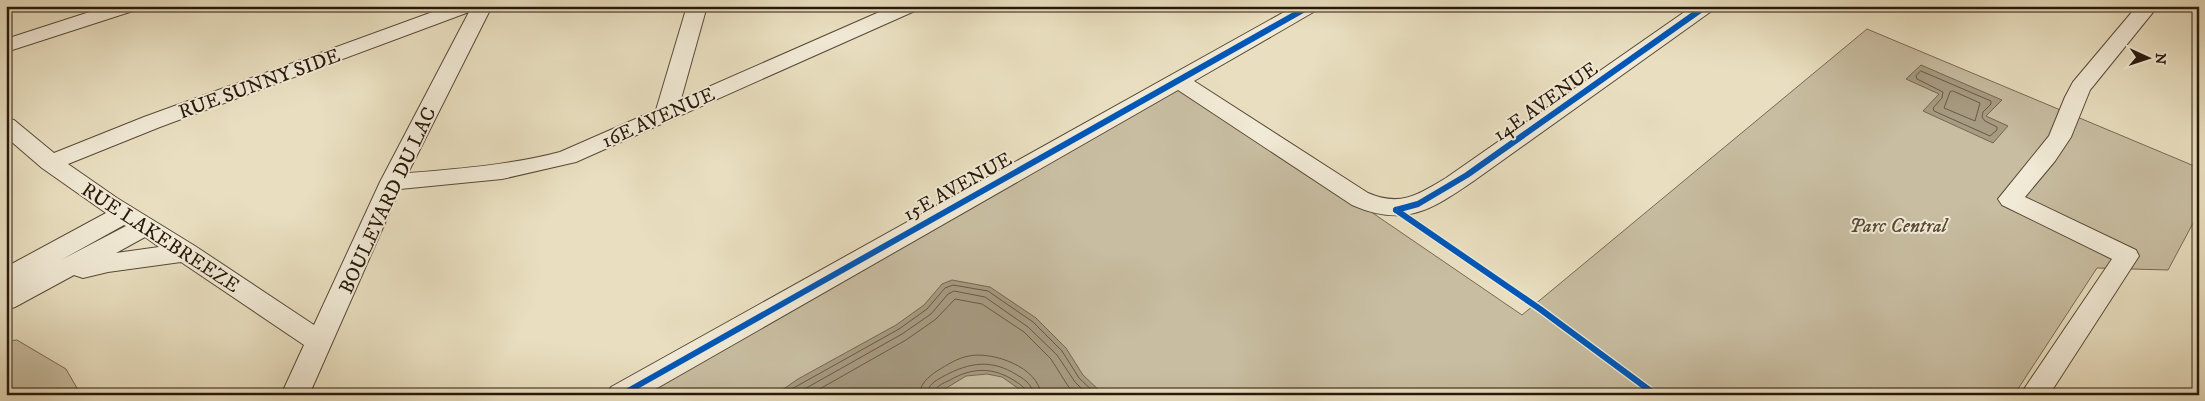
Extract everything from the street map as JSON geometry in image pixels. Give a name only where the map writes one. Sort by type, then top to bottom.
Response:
[{"type":"street","points":[[6,46],[129,6]]},
{"type":"street","name":"RUE SUNNY SIDE","points":[[50,163],[152,122],[468,6]]},
{"type":"street","name":"BOULEVARD DU LAC","points":[[295,395],[392,182],[482,6]]},
{"type":"street","points":[[666,113],[697,6]]},
{"type":"street","name":"16E AVENUE","points":[[392,182],[498,174],[568,157],[910,6]]},
{"type":"street","name":"15E AVENUE","points":[[621,395],[1310,6]]},
{"type":"street","name":"14E AVENUE","points":[[1178,80],[1360,199],[1377,208],[1403,209],[1430,198],[1467,175],[1706,6]]},
{"type":"street","points":[[2034,395],[2128,256],[2010,199],[2055,143],[2065,127],[2073,99],[2080,87],[2148,6]]},
{"type":"street","name":"RUE LAKEBREEZE","points":[[6,125],[50,163],[124,214],[186,252],[320,342]]},
{"type":"street","points":[[6,279],[124,214]]},
{"type":"street","points":[[6,300],[52,278],[146,226]]},
{"type":"street","points":[[52,278],[108,263],[186,252]]},
{"type":"green space","name":"Parc Central","points":[[1867,29],[2199,168],[2199,212],[2168,270],[2097,268],[2014,395],[621,395],[1178,80],[1522,315]]},
{"type":"green space","points":[[17,340],[66,369],[81,395],[6,395],[6,341]]},
{"type":"water","points":[[1921,65],[2002,100],[1986,116],[2008,126],[1993,143],[1923,111],[1939,94],[1906,79]]},
{"type":"water","points":[[952,280],[990,287],[1036,318],[1066,348],[1083,375],[1104,395],[1024,395],[1022,391],[1002,377],[987,374],[966,376],[935,395],[775,395],[798,379],[896,325],[924,305],[942,284]]},
{"type":"cycle path","points":[[621,395],[1310,6]]},
{"type":"cycle path","points":[[1396,210],[1418,204],[1467,175],[1706,6]]},
{"type":"cycle path","points":[[1396,210],[1540,309],[1656,395]]}]
